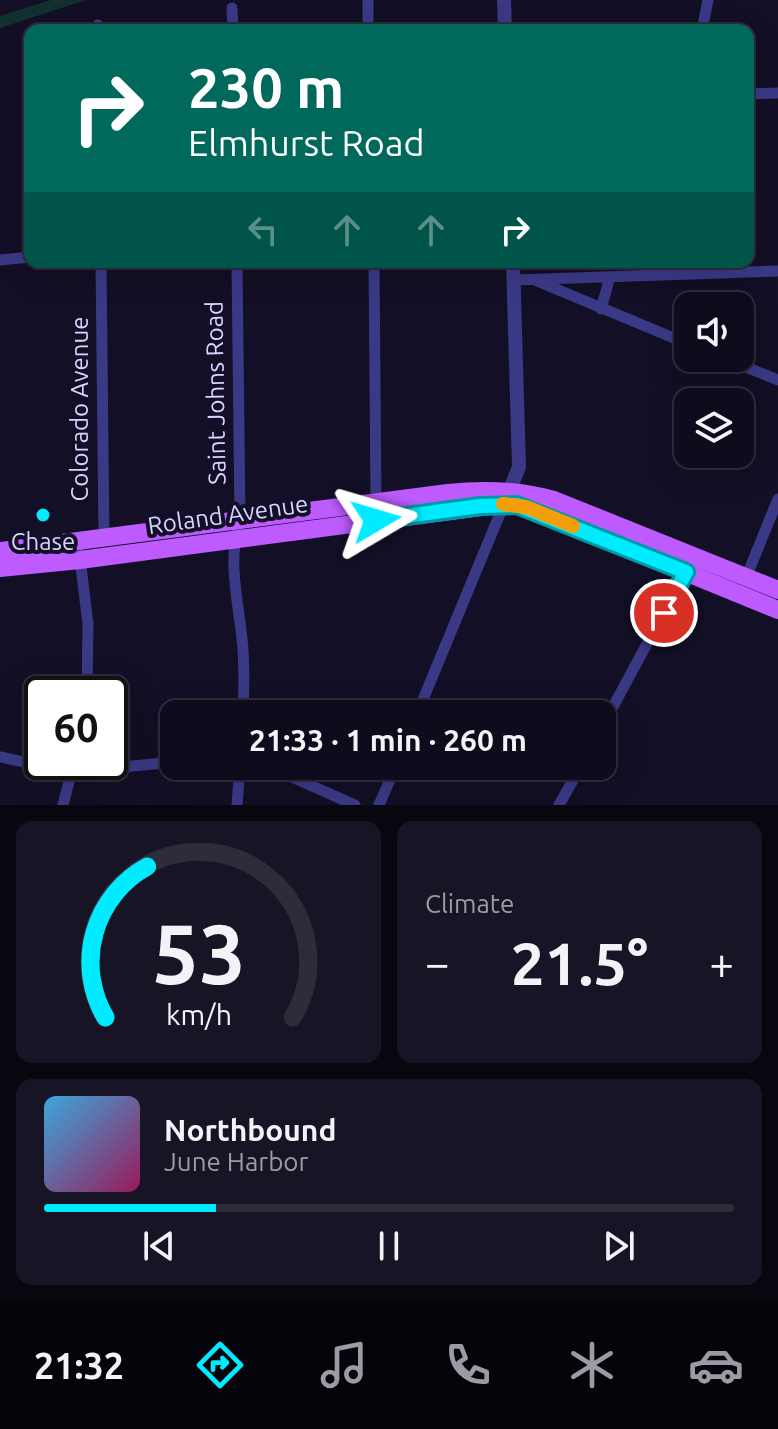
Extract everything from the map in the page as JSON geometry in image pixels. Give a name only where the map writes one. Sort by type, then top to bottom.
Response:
[{"type":"main road","name":"Roland Avenue","points":[[0,568],[105,547],[376,511],[474,490],[507,498],[554,500],[690,565],[743,586],[778,610]]},
{"type":"main road","name":"Roland Avenue","points":[[0,551],[79,551]]},
{"type":"main road","name":"Roland Avenue","points":[[743,586],[778,590]]},
{"type":"street","points":[[368,0],[368,24]]},
{"type":"street","points":[[504,0],[505,24]]},
{"type":"street","points":[[703,24],[708,0]]},
{"type":"street","points":[[232,8],[233,24]]},
{"type":"street","points":[[754,94],[778,93]]},
{"type":"street","points":[[0,260],[24,258]]},
{"type":"street","name":"Colorado Avenue","points":[[101,268],[105,547]]},
{"type":"street","name":"Saint Johns Road","points":[[237,268],[237,530],[232,559],[245,672],[244,700]]},
{"type":"street","points":[[374,268],[376,511]]},
{"type":"street","points":[[423,700],[519,467],[513,268]]},
{"type":"street","points":[[651,275],[652,268]]},
{"type":"street","points":[[514,280],[778,271]]},
{"type":"street","points":[[601,309],[610,277]]},
{"type":"street","points":[[533,279],[674,338]]},
{"type":"street","points":[[754,370],[778,380]]},
{"type":"street","points":[[743,586],[778,499]]},
{"type":"street","points":[[79,551],[89,642],[88,676]]},
{"type":"street","points":[[616,701],[690,565]]},
{"type":"street","points":[[0,757],[24,760]]},
{"type":"street","points":[[128,764],[160,763]]},
{"type":"street","points":[[63,805],[70,780]]},
{"type":"street","points":[[237,805],[239,780]]},
{"type":"street","points":[[299,780],[355,805]]},
{"type":"street","points":[[379,805],[390,780]]},
{"type":"street","points":[[559,805],[573,780]]},
{"type":"green space","points":[[51,0],[86,0],[0,28],[0,16]]},
{"type":"slow traffic","points":[[503,504],[526,507],[573,526]]},
{"type":"place","name":"Chase","points":[[43,515]]},
{"type":"route","points":[[376,520],[504,504],[526,507],[686,572],[664,613]]}]
